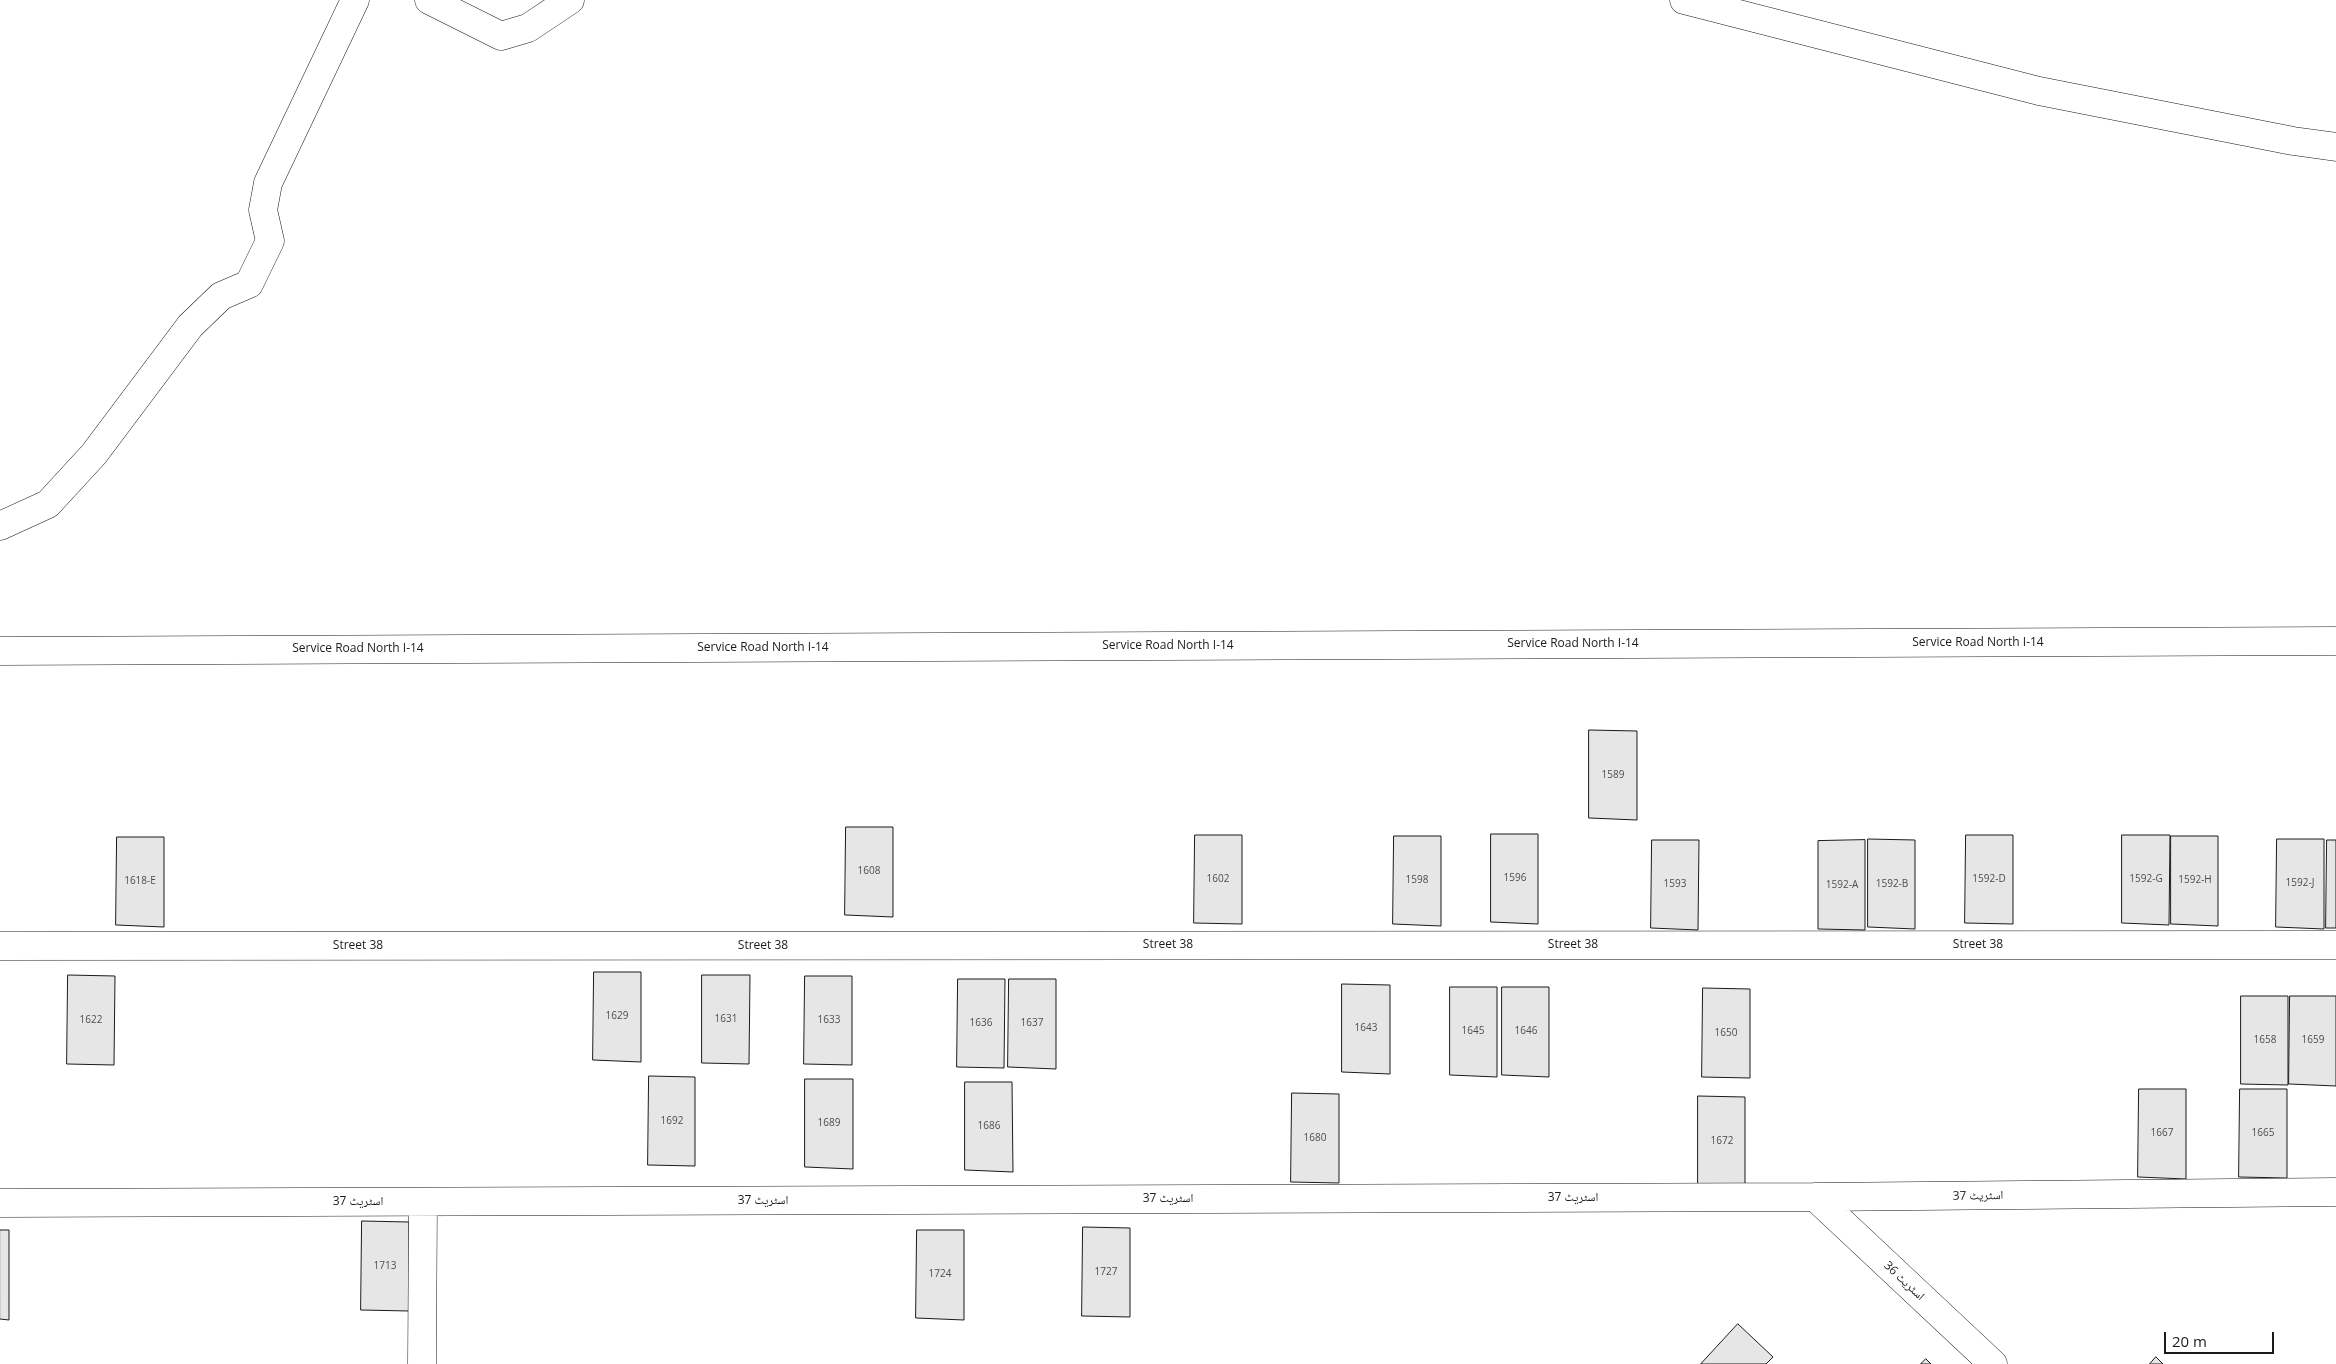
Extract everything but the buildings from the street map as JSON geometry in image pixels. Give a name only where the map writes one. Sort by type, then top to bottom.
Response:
[{"type":"street","points":[[0,526],[48,504],[94,454],[190,326],[221,296],[249,284],[270,241],[263,210],[268,183],[355,0]]},
{"type":"street","points":[[430,0],[502,36],[528,28],[570,0]]},
{"type":"street","points":[[1684,0],[2039,91],[2292,142],[2336,147]]},
{"type":"street","name":"Service Road North I-14","points":[[0,651],[2336,641]]},
{"type":"street","name":"Street 38","points":[[0,946],[2336,945]]},
{"type":"street","name":"اسٹریٹ 37","points":[[0,1203],[1815,1198],[2336,1192]]},
{"type":"street","name":"اسٹریٹ 36","points":[[1815,1198],[1993,1364]]},
{"type":"street","points":[[422,1364],[423,1202]]}]
